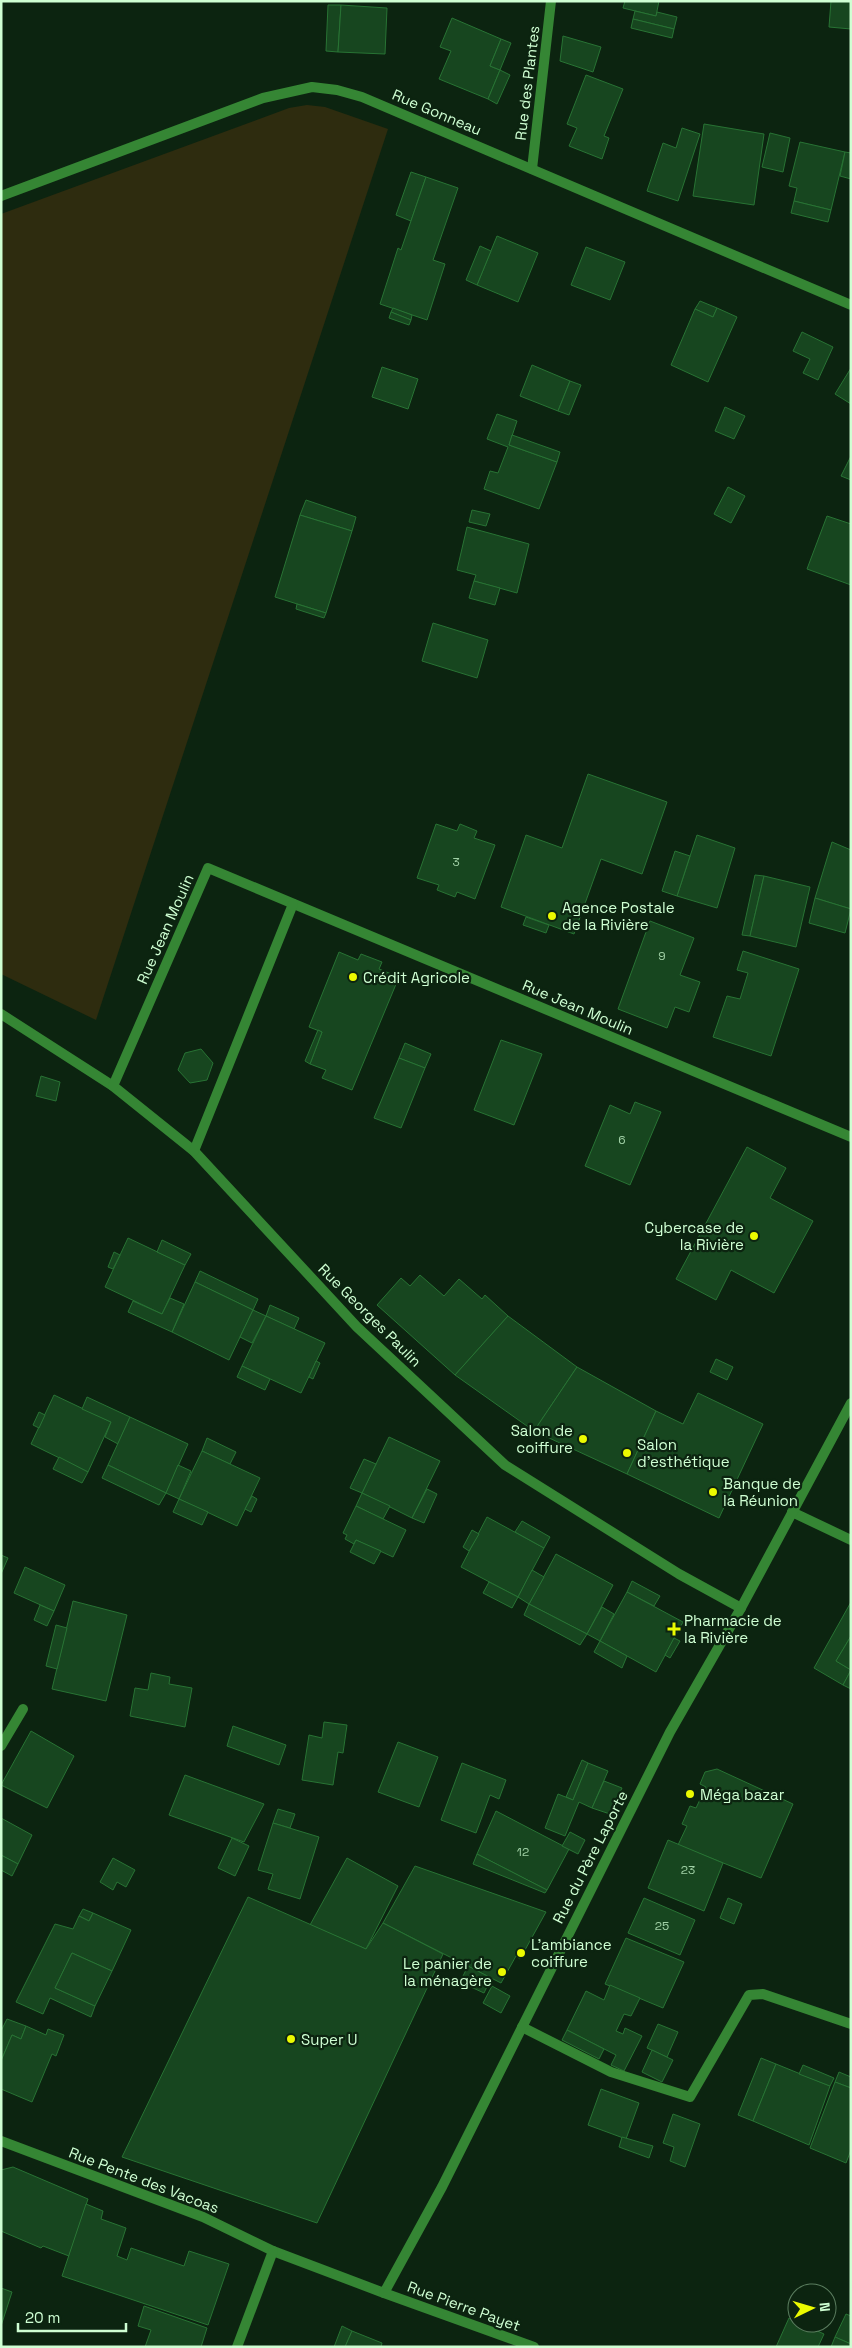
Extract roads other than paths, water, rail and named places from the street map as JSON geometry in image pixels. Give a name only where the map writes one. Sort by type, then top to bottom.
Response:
[{"type":"street","name":"Rue des Plantes","points":[[532,169],[551,1]]},
{"type":"street","name":"Rue Gonneau","points":[[1,196],[263,98],[312,87],[338,90],[362,97],[851,305]]},
{"type":"street","name":"Rue Jean Moulin","points":[[112,1086],[208,868],[851,1138]]},
{"type":"street","points":[[194,1151],[293,904]]},
{"type":"street","name":"Rue Georges Paulin","points":[[1,1014],[112,1086],[194,1151],[356,1327],[505,1465],[679,1574],[741,1608]]},
{"type":"street","name":"Rue du Père Laporte","points":[[384,2293],[442,2187],[670,1732],[741,1608],[851,1403]]},
{"type":"street","points":[[792,1512],[851,1540]]},
{"type":"street","points":[[1,1746],[23,1709]]},
{"type":"street","points":[[522,2027],[611,2072],[690,2096],[749,1996],[763,1994],[851,2024]]},
{"type":"street","name":"Rue Pente des Vacoas","points":[[1,2140],[203,2217],[273,2251]]},
{"type":"street","points":[[237,2347],[273,2251],[384,2293]]},
{"type":"street","name":"Rue Pierre Payet","points":[[384,2293],[534,2347]]},
{"type":"place","name":"Agence Postale de la Rivière","points":[[552,916]]},
{"type":"place","name":"Crédit Agricole","points":[[353,977]]},
{"type":"place","name":"Cybercase de la Rivière","points":[[754,1236]]},
{"type":"place","name":"Salon de coiffure","points":[[583,1439]]},
{"type":"place","name":"Salon d'esthétique","points":[[627,1453]]},
{"type":"place","name":"Banque de la Réunion","points":[[713,1492]]},
{"type":"place","name":"Pharmacie de la Rivière","points":[[674,1629]]},
{"type":"place","name":"Méga bazar","points":[[690,1794]]},
{"type":"place","name":"L'ambiance coiffure","points":[[521,1953]]},
{"type":"place","name":"Le panier de la ménagère","points":[[502,1972]]},
{"type":"place","name":"Super U","points":[[291,2039]]}]
